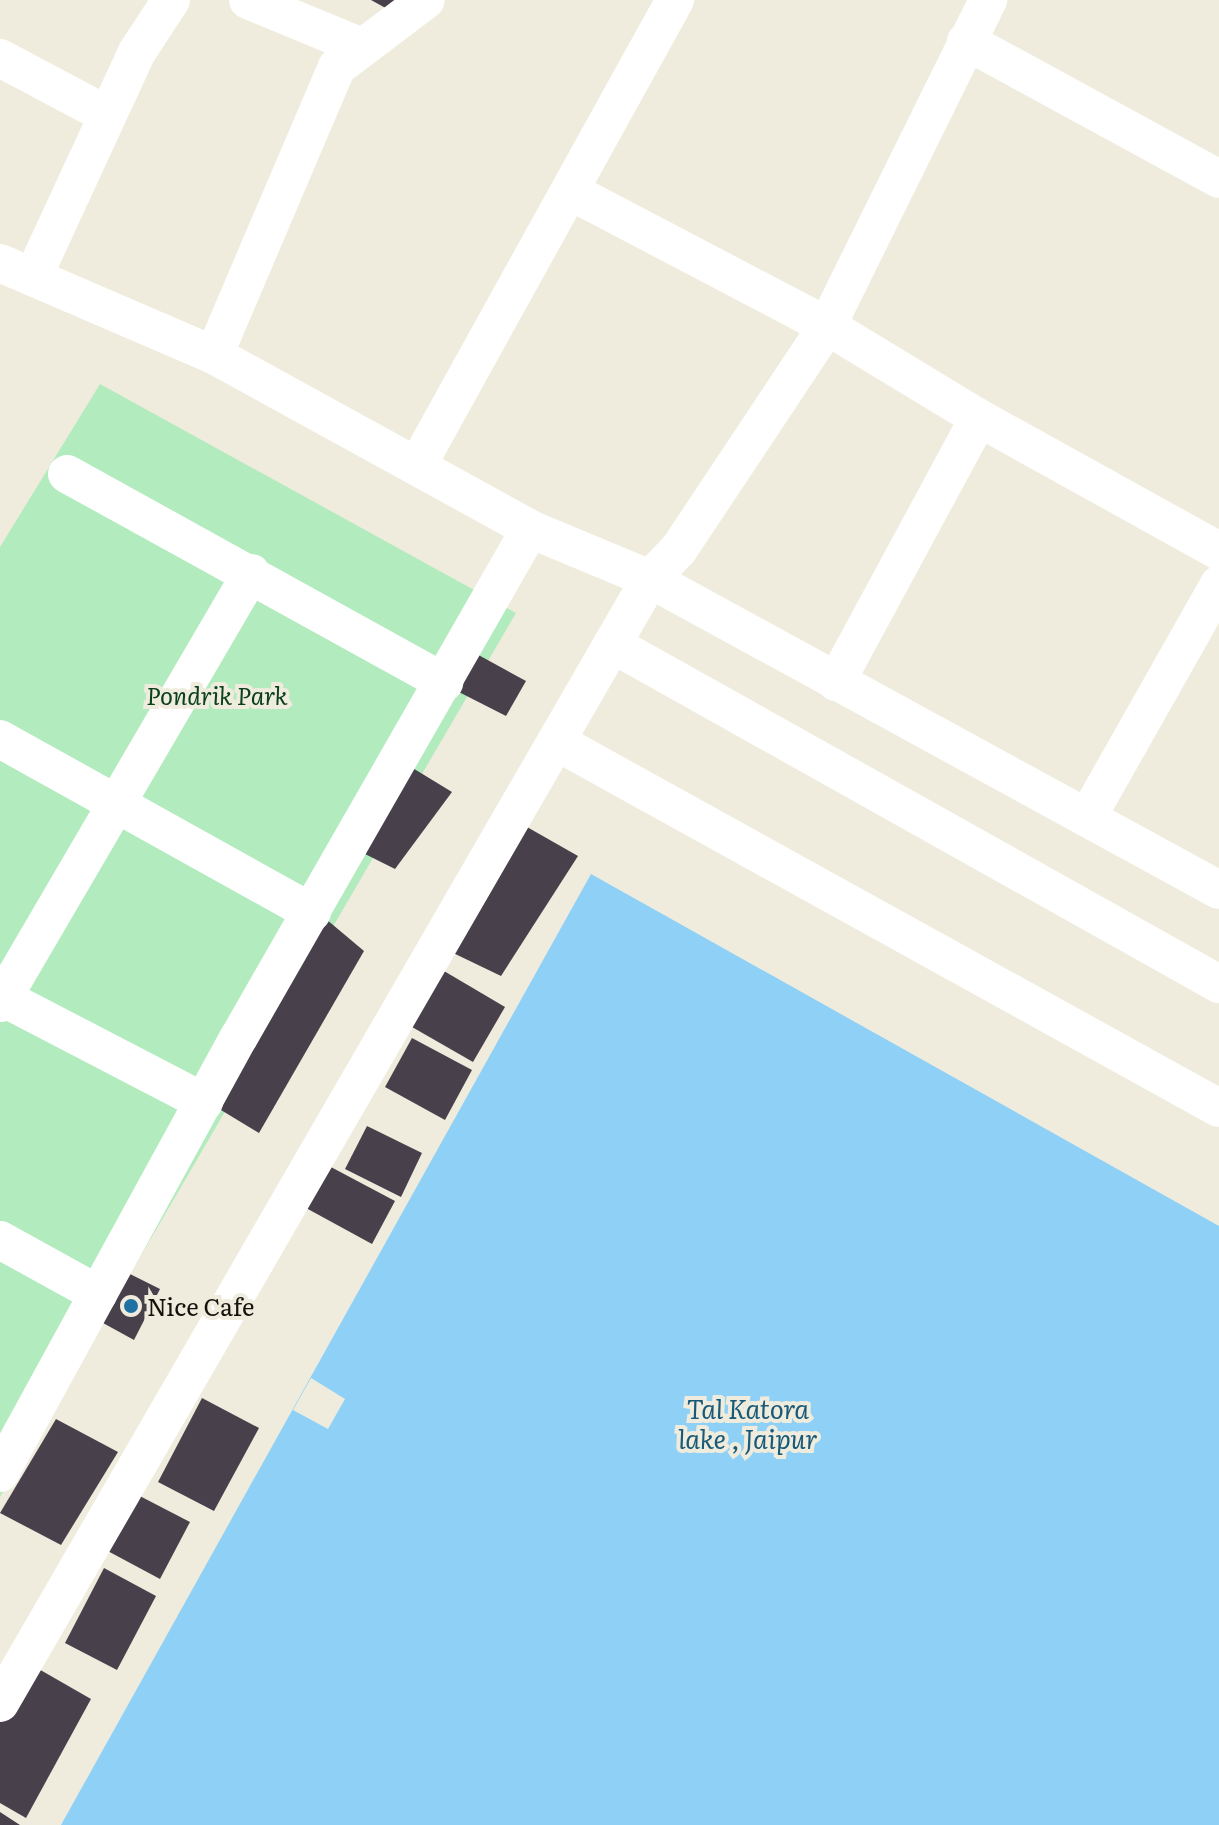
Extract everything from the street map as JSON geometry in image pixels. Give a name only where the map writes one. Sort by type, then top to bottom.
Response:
[{"type":"street","points":[[171,0],[137,52],[107,115],[16,270],[214,355],[530,529],[650,579],[1219,890]]},
{"type":"street","points":[[248,0],[359,46]]},
{"type":"street","points":[[214,355],[337,67],[359,46],[426,0]]},
{"type":"street","points":[[417,466],[675,0]]},
{"type":"street","points":[[0,1703],[650,579],[679,549],[827,326],[988,0]]},
{"type":"street","points":[[966,41],[1219,179]]},
{"type":"street","points":[[0,58],[107,115]]},
{"type":"street","points":[[570,191],[827,326],[979,418],[1219,551]]},
{"type":"street","points":[[836,682],[979,418]]},
{"type":"street","points":[[67,474],[444,682]]},
{"type":"street","points":[[0,1473],[204,1102],[530,529]]},
{"type":"street","points":[[204,1102],[1,999],[251,573]]},
{"type":"street","points":[[1088,816],[1219,584]]},
{"type":"street","points":[[612,644],[1219,984]]},
{"type":"street","points":[[0,739],[312,913]]},
{"type":"street","points":[[557,742],[1219,1108]]},
{"type":"street","points":[[0,1240],[98,1294]]},
{"type":"green space","name":"Pondrik Park","points":[[100,384],[516,613],[0,1497],[0,547]]},
{"type":"water","name":"Tal Katora lake , Jaipur","points":[[591,874],[1219,1226],[1219,1825],[61,1825]]},
{"type":"pier","points":[[311,1378],[345,1399],[328,1429],[293,1410]]},
{"type":"building","points":[[371,0],[396,0],[391,11]]},
{"type":"building","points":[[473,652],[526,681],[506,716],[449,687]]},
{"type":"building","points":[[411,767],[452,792],[395,869],[363,853]]},
{"type":"building","points":[[520,823],[578,856],[501,976],[449,951]]},
{"type":"building","points":[[320,914],[364,951],[259,1133],[216,1107]]},
{"type":"building","points":[[444,971],[505,1007],[473,1062],[412,1027]]},
{"type":"building","points":[[412,1038],[472,1070],[445,1120],[385,1087]]},
{"type":"building","points":[[367,1126],[422,1153],[401,1197],[345,1169]]},
{"type":"building","points":[[329,1166],[395,1201],[372,1244],[306,1208]]},
{"type":"building","name":"Nice Cafe","points":[[128,1273],[160,1289],[134,1340],[103,1323]]},
{"type":"building","points":[[202,1398],[259,1428],[214,1511],[158,1482]]},
{"type":"building","points":[[56,1419],[118,1452],[61,1545],[0,1513]]},
{"type":"building","points":[[134,1493],[190,1522],[160,1579],[104,1549]]},
{"type":"building","points":[[104,1568],[156,1596],[117,1670],[65,1643]]},
{"type":"building","points":[[30,1664],[91,1699],[26,1818],[0,1803],[0,1722]]},
{"type":"building","points":[[0,1812],[20,1825],[0,1825]]},
{"type":"place","name":"Nice Cafe","points":[[131,1306]]}]
